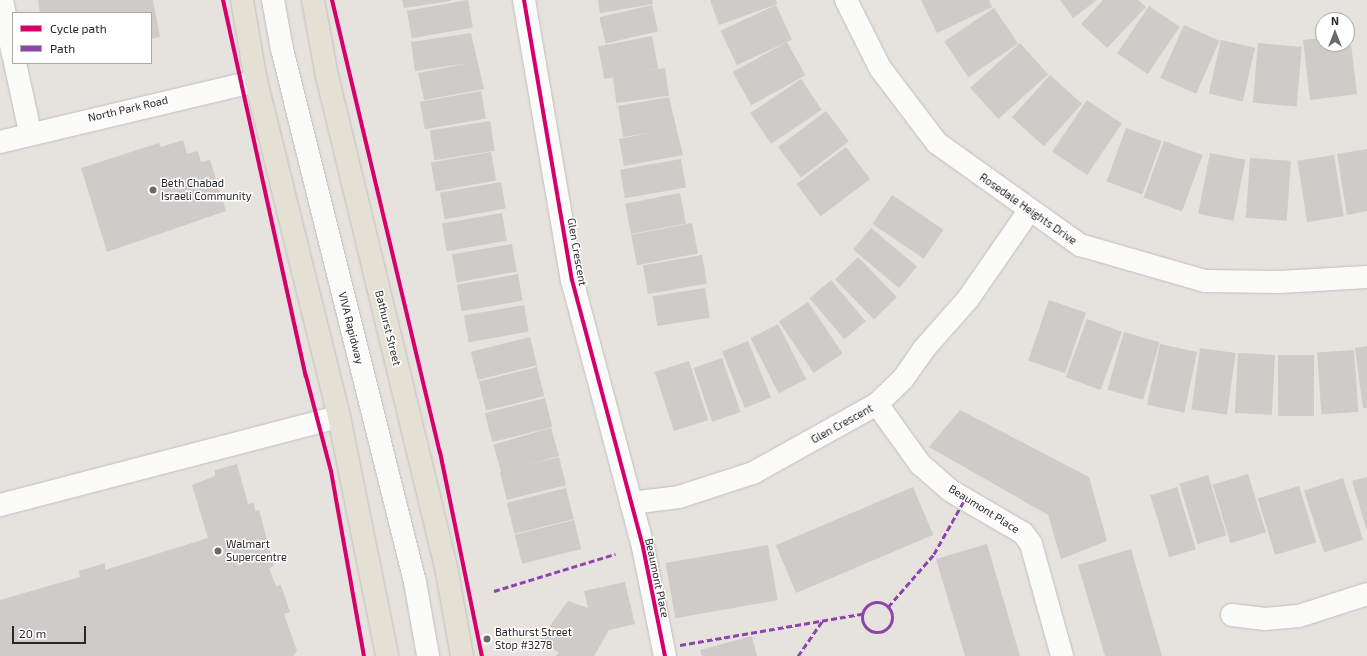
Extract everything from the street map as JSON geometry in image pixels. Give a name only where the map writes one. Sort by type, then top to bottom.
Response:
[{"type":"main road","points":[[242,0],[256,81],[339,417],[387,656]]},
{"type":"main road","name":"Bathurst Street","points":[[313,0],[327,76],[446,567],[462,656]]},
{"type":"street","points":[[2,0],[12,50]]},
{"type":"street","name":"VIVA Rapidway","points":[[273,0],[282,49],[415,582],[428,656]]},
{"type":"street","name":"Glen Crescent","points":[[524,0],[572,280],[631,503],[679,497],[753,473],[877,404],[904,379],[922,350],[968,299],[1028,211]]},
{"type":"street","name":"Rosedale Heights Drive","points":[[846,0],[880,68],[937,143],[1028,211],[1080,245],[1205,281],[1279,282],[1367,277]]},
{"type":"street","points":[[15,64],[30,132]]},
{"type":"street","name":"North Park Road","points":[[0,142],[30,132],[256,81]]},
{"type":"street","name":"Beaumont Place","points":[[877,404],[920,464],[951,491],[1023,533],[1031,544],[1062,656]]},
{"type":"street","points":[[0,505],[339,417]]},
{"type":"street","name":"Beaumont Place","points":[[631,503],[664,656]]},
{"type":"street","points":[[1232,615],[1265,619],[1299,616],[1367,594]]},
{"type":"building","points":[[38,0],[153,0],[160,37],[152,39],[152,12],[40,12]]},
{"type":"building","points":[[402,0],[450,0],[450,1],[404,8]]},
{"type":"building","points":[[468,0],[473,28],[412,38],[407,11]]},
{"type":"building","points":[[598,0],[652,0],[653,4],[600,13]]},
{"type":"building","points":[[710,0],[776,0],[777,4],[719,25]]},
{"type":"building","points":[[921,0],[989,0],[992,7],[937,33]]},
{"type":"building","points":[[1060,0],[1097,0],[1073,18]]},
{"type":"building","points":[[1103,0],[1138,0],[1146,7],[1107,48],[1081,24]]},
{"type":"building","points":[[652,5],[658,31],[605,43],[599,17]]},
{"type":"building","points":[[776,5],[792,39],[737,65],[721,31]]},
{"type":"building","points":[[1149,6],[1180,27],[1148,74],[1117,53]]},
{"type":"building","points":[[994,8],[1018,44],[968,77],[944,42]]},
{"type":"building","points":[[1184,25],[1220,41],[1196,94],[1160,78]]},
{"type":"building","points":[[471,33],[484,89],[424,100],[418,73],[470,63],[415,71],[411,42]]},
{"type":"building","points":[[652,36],[658,68],[604,79],[598,46]]},
{"type":"building","points":[[1315,39],[1315,52],[1352,52],[1357,94],[1310,100],[1303,40]]},
{"type":"building","points":[[1221,40],[1255,48],[1243,101],[1209,94]]},
{"type":"building","points":[[787,42],[805,75],[751,105],[733,72]]},
{"type":"building","points":[[1020,43],[1048,74],[998,119],[970,88]]},
{"type":"building","points":[[1258,43],[1302,47],[1297,107],[1253,103]]},
{"type":"building","points":[[665,68],[669,96],[616,103],[613,75]]},
{"type":"building","points":[[1050,75],[1082,104],[1044,146],[1012,117]]},
{"type":"building","points":[[801,79],[822,110],[771,144],[750,113]]},
{"type":"building","points":[[481,91],[486,119],[425,129],[420,102]]},
{"type":"building","points":[[669,97],[683,155],[624,166],[619,139],[655,132],[623,137],[618,106]]},
{"type":"building","points":[[1087,100],[1122,123],[1087,175],[1052,151]]},
{"type":"building","points":[[826,111],[849,141],[801,177],[778,147]]},
{"type":"building","points":[[490,121],[495,151],[434,160],[430,131]]},
{"type":"building","points":[[1126,128],[1162,141],[1142,195],[1107,182]]},
{"type":"building","name":"Beth Chabad Israeli Community","points":[[183,140],[187,154],[198,151],[201,162],[210,160],[226,211],[107,252],[81,168],[159,143],[161,147]]},
{"type":"building","points":[[1164,141],[1203,155],[1182,211],[1143,197]]},
{"type":"building","points":[[846,147],[870,179],[821,216],[796,184]]},
{"type":"building","points":[[1367,149],[1367,211],[1347,215],[1337,154]]},
{"type":"building","points":[[491,152],[496,181],[436,191],[431,163]]},
{"type":"building","points":[[1210,153],[1245,160],[1234,221],[1198,214]]},
{"type":"building","points":[[1334,155],[1344,216],[1307,222],[1297,161]]},
{"type":"building","points":[[1250,158],[1291,161],[1287,221],[1246,218]]},
{"type":"building","points":[[681,159],[686,188],[625,198],[620,170]]},
{"type":"building","points":[[501,182],[506,209],[445,219],[440,193]]},
{"type":"building","points":[[680,193],[686,223],[631,234],[625,204]]},
{"type":"building","points":[[892,195],[943,230],[924,259],[872,224]]},
{"type":"building","points":[[502,213],[507,241],[447,251],[442,224]]},
{"type":"building","points":[[692,223],[698,253],[637,265],[631,235]]},
{"type":"building","points":[[871,228],[917,267],[899,288],[853,249]]},
{"type":"building","points":[[512,244],[517,272],[457,282],[452,255]]},
{"type":"building","points":[[702,255],[707,284],[648,294],[643,265]]},
{"type":"building","points":[[858,257],[897,297],[874,320],[835,279]]},
{"type":"building","points":[[518,274],[523,301],[462,311],[457,285]]},
{"type":"building","points":[[831,280],[866,321],[844,339],[810,298]]},
{"type":"building","points":[[705,288],[710,318],[657,326],[653,296]]},
{"type":"building","points":[[1049,300],[1086,313],[1065,373],[1028,361]]},
{"type":"building","points":[[808,302],[843,353],[814,373],[779,322]]},
{"type":"building","points":[[524,305],[529,332],[469,342],[464,316]]},
{"type":"building","points":[[1087,319],[1122,332],[1101,390],[1066,377]]},
{"type":"building","points":[[778,324],[806,379],[779,393],[750,338]]},
{"type":"building","points":[[1124,332],[1160,342],[1143,400],[1107,390]]},
{"type":"building","points":[[530,337],[537,365],[478,380],[471,352]]},
{"type":"building","points":[[748,341],[771,398],[745,408],[722,351]]},
{"type":"building","points":[[1160,344],[1197,352],[1184,413],[1147,405]]},
{"type":"building","points":[[1367,346],[1367,408],[1363,408],[1355,348]]},
{"type":"building","points":[[1200,348],[1236,353],[1227,414],[1191,409]]},
{"type":"building","points":[[1354,350],[1358,412],[1321,414],[1317,353]]},
{"type":"building","points":[[1238,353],[1275,355],[1272,415],[1235,413]]},
{"type":"building","points":[[1278,355],[1314,355],[1314,416],[1278,416]]},
{"type":"building","points":[[722,358],[741,412],[712,422],[694,368]]},
{"type":"building","points":[[689,361],[708,420],[674,431],[655,372]]},
{"type":"building","points":[[537,367],[544,396],[486,411],[479,382]]},
{"type":"building","points":[[545,398],[552,427],[492,442],[485,413]]},
{"type":"building","points":[[960,410],[1089,477],[1107,541],[1061,559],[1048,515],[929,447]]},
{"type":"building","points":[[551,428],[559,456],[501,472],[493,445]]},
{"type":"building","points":[[559,457],[566,485],[507,500],[500,472]]},
{"type":"building","name":"Walmart Supercentre","points":[[237,464],[248,504],[254,503],[255,511],[259,510],[274,566],[269,568],[276,586],[281,585],[290,612],[284,614],[297,651],[293,656],[0,656],[0,600],[80,577],[79,571],[105,563],[105,570],[208,538],[192,485],[215,476],[215,470]]},
{"type":"building","points":[[1248,474],[1266,532],[1230,543],[1213,485]]},
{"type":"building","points":[[1208,475],[1226,535],[1198,544],[1179,484]]},
{"type":"building","points":[[1367,477],[1367,531],[1352,481]]},
{"type":"building","points":[[1343,478],[1363,540],[1324,552],[1304,491]]},
{"type":"building","points":[[1299,486],[1316,542],[1275,555],[1258,499]]},
{"type":"building","points":[[913,487],[933,535],[796,593],[776,545]]},
{"type":"building","points":[[1177,487],[1196,549],[1169,557],[1150,495]]},
{"type":"building","points":[[566,488],[574,519],[515,534],[507,503]]},
{"type":"building","points":[[574,520],[581,549],[522,564],[515,535]]},
{"type":"building","points":[[987,544],[1020,656],[965,656],[936,559]]},
{"type":"building","points":[[768,545],[778,600],[675,618],[666,563]]},
{"type":"building","points":[[1131,549],[1162,656],[1105,656],[1078,565]]},
{"type":"building","points":[[625,582],[635,624],[609,630],[594,656],[555,656],[559,653],[540,639],[568,601],[588,608],[584,591]]},
{"type":"building","points":[[752,636],[757,656],[702,656],[700,650]]},
{"type":"marked path","points":[[888,607],[934,554],[965,499]]},
{"type":"marked path","points":[[494,591],[615,554]]},
{"type":"marked path","points":[[877,602],[888,606],[892,617],[888,628],[877,632],[866,628],[862,617],[866,606],[877,602]]},
{"type":"marked path","points":[[680,645],[862,614]]},
{"type":"marked path","points":[[798,656],[823,620]]},
{"type":"cycle path","points":[[223,0],[306,376],[331,471],[364,656]]},
{"type":"cycle path","points":[[332,0],[440,452],[482,656]]},
{"type":"cycle path","points":[[524,0],[572,280],[643,547],[665,656]]},
{"type":"place","name":"Beth Chabad Israeli Community","points":[[153,190]]},
{"type":"place","name":"Walmart Supercentre","points":[[218,551]]},
{"type":"place","name":"Bathurst Street Stop #3278","points":[[487,639]]}]
